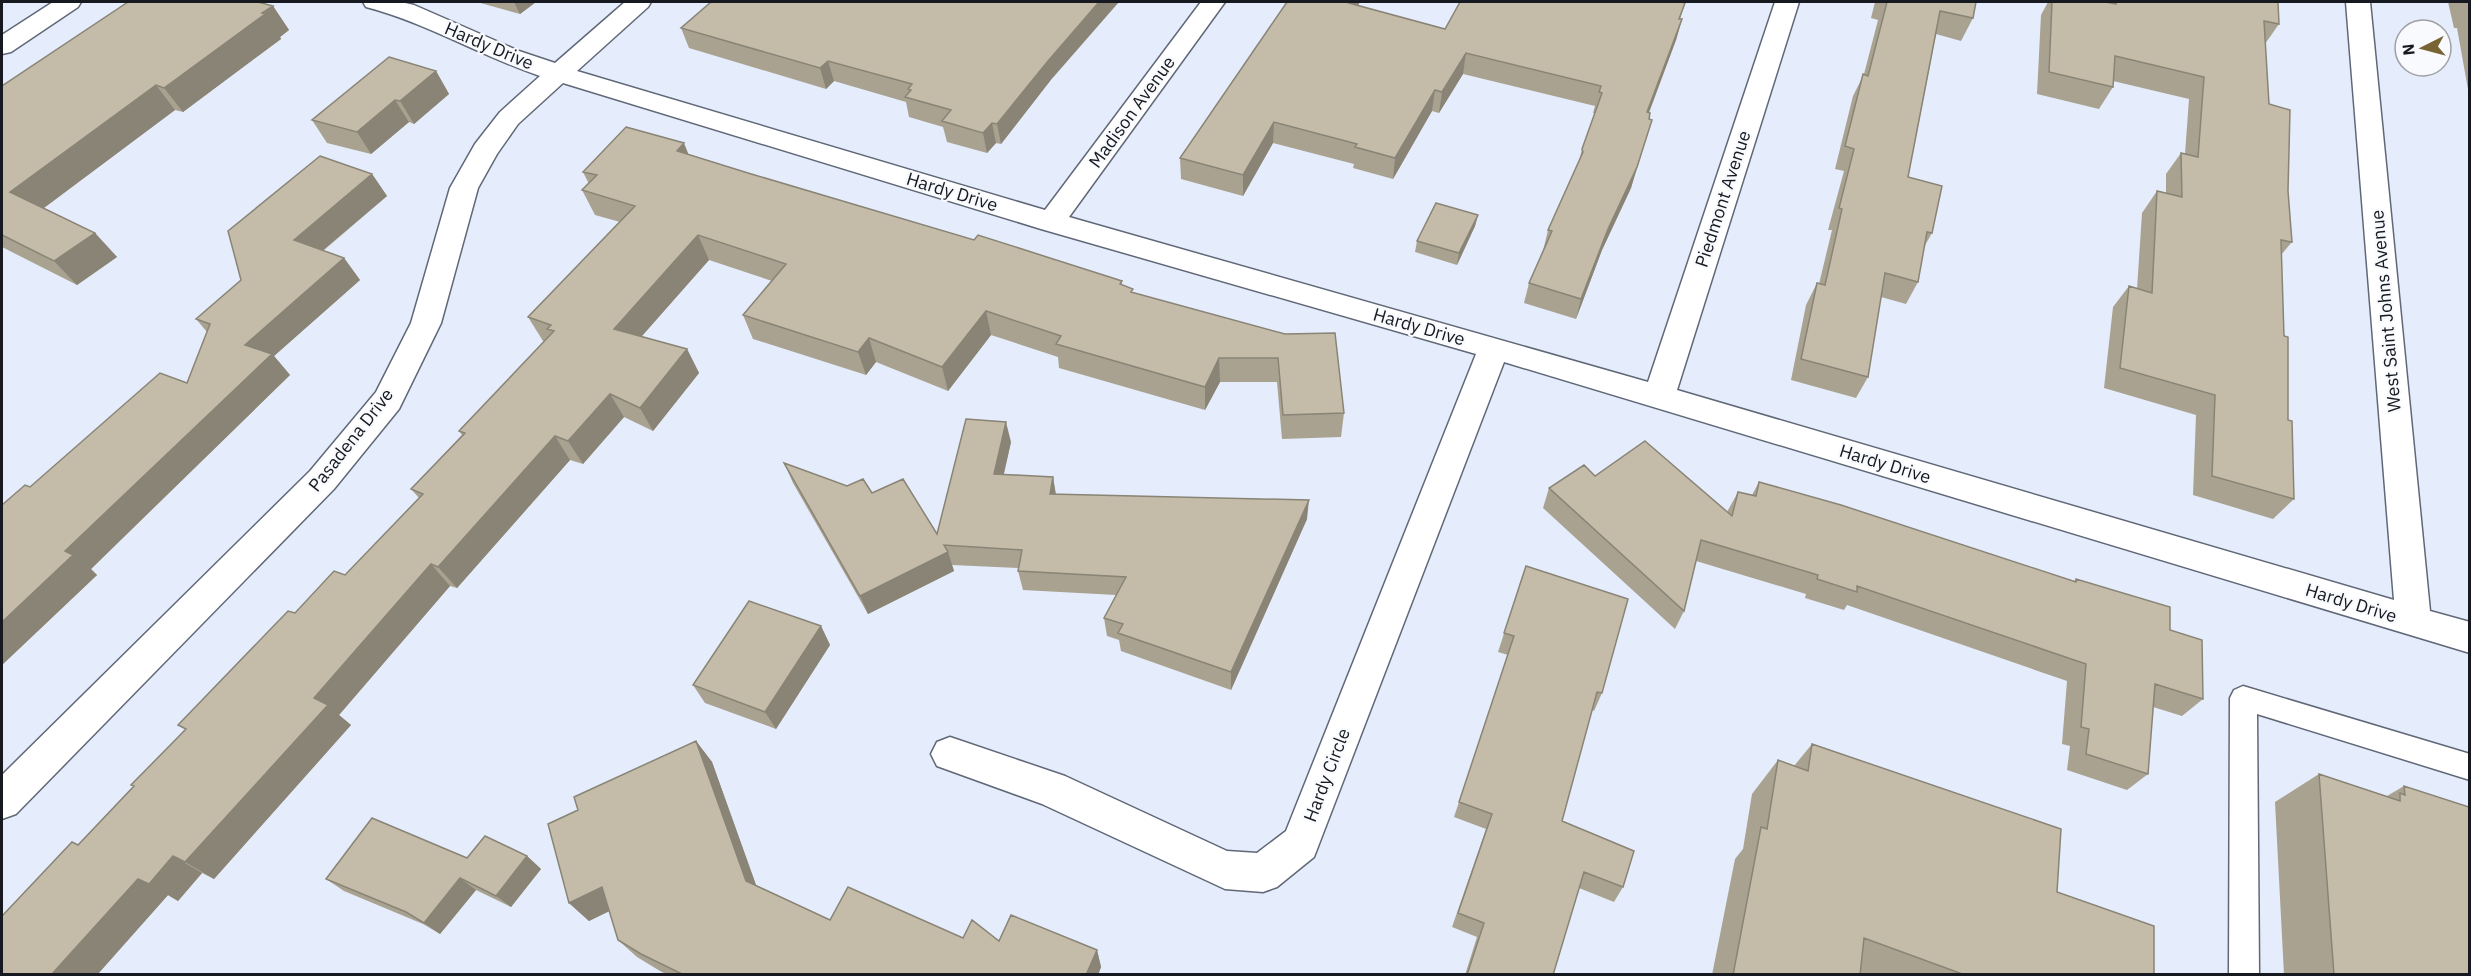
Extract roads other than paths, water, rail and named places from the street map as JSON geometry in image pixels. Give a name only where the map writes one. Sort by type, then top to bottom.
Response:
[{"type":"street","points":[[2,46],[69,2]]},
{"type":"street","name":"Hardy Drive","points":[[375,2],[405,10],[510,57],[557,73],[1051,222],[1494,348],[2469,638]]},
{"type":"street","name":"Pasadena Drive","points":[[2,801],[322,480],[388,400],[426,323],[464,188],[485,150],[509,118],[639,2]]},
{"type":"street","name":"Madison Avenue","points":[[1051,222],[1213,2]]},
{"type":"street","name":"Piedmont Avenue","points":[[1659,397],[1786,2]]},
{"type":"street","name":"West Saint Johns Avenue","points":[[2358,2],[2413,621]]},
{"type":"street","name":"Hardy Circle","points":[[950,754],[1051,789],[1225,870],[1263,873],[1300,844],[1494,348]]},
{"type":"lane","points":[[2244,975],[2243,699],[2469,766]]}]
